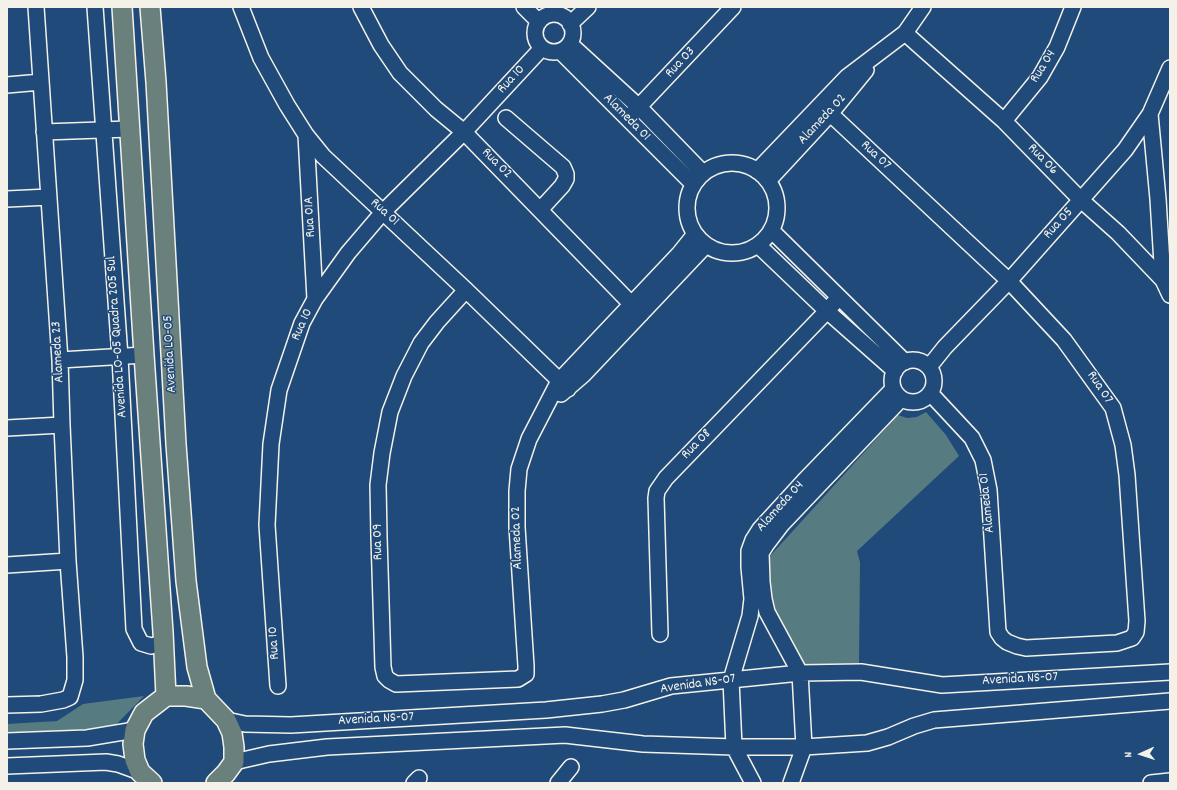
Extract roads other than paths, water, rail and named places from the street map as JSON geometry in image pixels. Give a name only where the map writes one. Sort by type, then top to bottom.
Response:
[{"type":"main road","name":"Avenida LO-05","points":[[122,7],[164,644],[166,696]]},
{"type":"main road","name":"Avenida LO-05","points":[[150,7],[157,90],[176,444],[186,581],[197,668],[206,699]]},
{"type":"main road","points":[[146,777],[135,760],[133,744],[135,730],[144,713],[166,696],[186,696],[206,699],[226,720],[232,733],[234,762],[216,783]]},
{"type":"street","name":"Alameda 23","points":[[7,705],[41,704],[63,700],[70,697],[75,680],[75,657],[68,561],[60,360],[36,7]]},
{"type":"street","name":"Avenida LO-05 Quadra 205 Sul","points":[[95,7],[120,357],[134,629],[141,643],[151,646],[164,644]]},
{"type":"street","name":"Rua 01","points":[[241,7],[261,58],[287,105],[306,135],[323,156],[466,290],[564,385]]},
{"type":"street","name":"Rua 02","points":[[361,7],[381,45],[400,73],[436,109],[464,132],[636,309]]},
{"type":"street","points":[[524,7],[539,22]]},
{"type":"street","points":[[567,15],[573,32],[572,38],[565,48],[553,52],[542,48],[536,38],[536,27],[539,22],[548,15],[567,15],[588,7]]},
{"type":"street","name":"Rua 03","points":[[628,119],[733,7]]},
{"type":"street","name":"Alameda 02","points":[[762,176],[826,109],[847,77],[905,33],[923,7]]},
{"type":"street","name":"Rua 04","points":[[1004,121],[1040,77],[1058,47],[1073,7]]},
{"type":"street","name":"Rua 06","points":[[905,33],[1004,121],[1081,200],[1118,233],[1163,280],[1170,295]]},
{"type":"street","name":"Rua 10","points":[[278,686],[267,525],[271,444],[279,390],[300,329],[315,299],[348,253],[383,212],[464,132],[542,48]]},
{"type":"street","name":"Alameda 01","points":[[565,48],[639,107],[703,172]]},
{"type":"street","name":"Alameda 01","points":[[565,48],[628,119],[693,184]]},
{"type":"street","name":"Rua 05","points":[[929,367],[945,347],[1009,281],[1125,150],[1150,114],[1170,68]]},
{"type":"street","points":[[7,85],[41,82]]},
{"type":"street","name":"Rua 07","points":[[826,109],[1009,281],[1064,340],[1113,408],[1123,445],[1127,475],[1136,632],[1132,638],[1117,643],[1026,648],[1007,642],[998,632]]},
{"type":"street","points":[[1150,114],[1158,199],[1163,280]]},
{"type":"street","points":[[506,118],[563,167],[566,174],[566,178],[562,186],[540,210]]},
{"type":"street","points":[[44,132],[129,129]]},
{"type":"street","name":"Rua 01A","points":[[306,135],[315,299]]},
{"type":"street","points":[[730,163],[744,164],[762,176],[774,192],[776,205],[775,218],[771,230],[758,245],[736,253],[722,252],[700,240],[690,226],[687,212],[688,198],[693,184],[703,172],[716,165],[730,163]]},
{"type":"street","points":[[7,199],[49,197]]},
{"type":"street","points":[[771,230],[839,297],[900,366]]},
{"type":"street","name":"Alameda 02","points":[[524,676],[526,674],[526,666],[517,535],[517,491],[519,469],[529,439],[547,404],[636,309],[679,254],[700,240]]},
{"type":"street","points":[[758,245],[828,311],[900,366]]},
{"type":"street","name":"Rua 09","points":[[466,290],[437,322],[421,343],[404,376],[390,412],[380,460],[378,485],[378,537],[383,667],[385,676],[396,684],[518,679],[524,676]]},
{"type":"street","name":"Rua 08","points":[[660,634],[657,490],[666,478],[828,311],[839,297]]},
{"type":"street","points":[[60,360],[144,355]]},
{"type":"street","points":[[911,360],[918,360],[929,367],[935,380],[931,394],[920,402],[907,402],[897,394],[892,377],[900,366],[911,360]]},
{"type":"street","name":"Alameda 04","points":[[734,747],[731,680],[750,616],[752,599],[749,550],[753,540],[760,529],[779,508],[841,453],[897,394]]},
{"type":"street","name":"Alameda 01","points":[[931,394],[972,438],[983,460],[989,490],[998,632]]},
{"type":"street","points":[[7,428],[62,425]]},
{"type":"street","name":"Alameda 04","points":[[800,673],[767,612],[762,588],[761,553],[782,524],[841,453]]},
{"type":"street","points":[[7,566],[68,561]]},
{"type":"street","name":"Avenida NS-07","points":[[226,720],[245,724],[291,725],[546,710],[624,700],[672,686],[800,673],[860,672],[942,684],[1170,672]]},
{"type":"street","points":[[791,783],[804,747],[800,673]]},
{"type":"street","name":"Avenida NS-07","points":[[234,762],[269,754],[327,747],[557,735],[643,744],[734,747],[804,747],[867,743],[934,720],[1170,701]]},
{"type":"street","points":[[7,741],[87,738],[135,730]]},
{"type":"street","points":[[734,747],[753,783]]},
{"type":"street","points":[[7,766],[106,762],[118,764],[146,777]]},
{"type":"street","points":[[558,783],[571,767]]},
{"type":"street","points":[[1151,783],[1170,781]]}]
